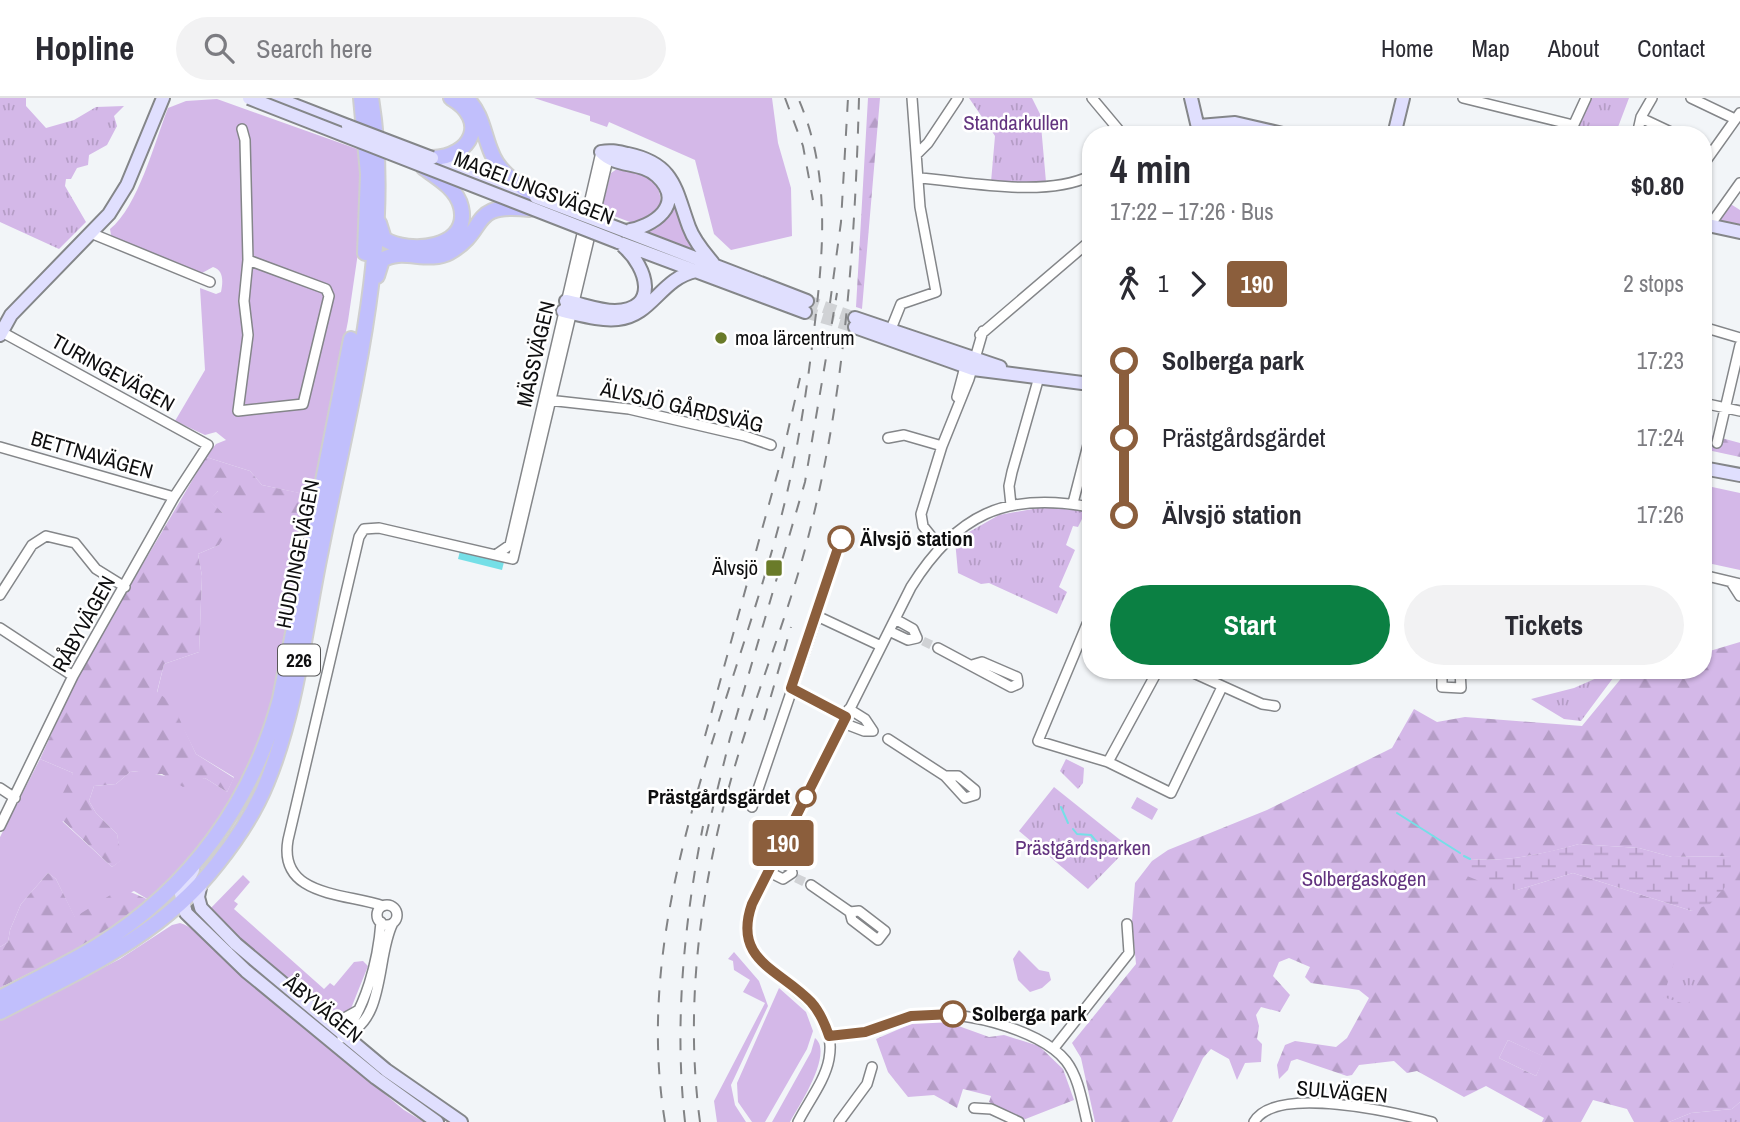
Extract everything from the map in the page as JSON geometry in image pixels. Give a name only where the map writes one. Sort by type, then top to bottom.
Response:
[{"type":"main road","points":[[0,333],[11,315],[93,234],[127,186],[163,98]]},
{"type":"main road","name":"MAGELUNGSVÄGEN","points":[[249,98],[425,161],[622,237],[698,271],[806,307],[716,266],[622,237]]},
{"type":"main road","name":"MAGELUNGSVÄGEN","points":[[276,98],[425,161]]},
{"type":"main road","name":"HUDDINGEVÄGEN","points":[[0,998],[99,945],[158,902],[200,859],[232,814],[254,774],[273,724],[288,662],[363,267],[368,174],[361,98]]},
{"type":"main road","name":"HUDDINGEVÄGEN","points":[[0,1012],[107,957],[154,926],[181,903],[201,883],[247,821],[266,783],[290,705],[354,380],[378,219],[376,129],[371,98]]},
{"type":"main road","points":[[376,129],[379,98]]},
{"type":"main road","points":[[451,98],[467,102],[480,115],[492,155],[534,203]]},
{"type":"main road","points":[[1191,98],[1198,126]]},
{"type":"main road","points":[[1396,126],[1403,98]]},
{"type":"main road","points":[[425,161],[457,154],[469,141],[472,129],[467,102]]},
{"type":"main road","points":[[1222,126],[1235,123],[1248,126]]},
{"type":"main road","points":[[569,307],[616,311],[629,308],[641,298],[646,287],[644,272],[622,237],[659,220],[666,208],[666,192],[657,176],[606,154]]},
{"type":"main road","points":[[606,154],[651,161],[666,173],[678,191],[693,237],[716,266]]},
{"type":"main road","points":[[378,219],[384,239],[391,244],[421,252],[453,236],[461,218],[461,207],[447,185],[425,161]]},
{"type":"main road","points":[[354,380],[360,367],[382,260],[391,254],[450,252],[485,215],[496,208],[534,203]]},
{"type":"main road","points":[[1712,229],[1740,232]]},
{"type":"main road","points":[[569,307],[609,319],[633,316],[671,281],[698,271]]},
{"type":"main road","points":[[970,363],[891,329],[855,322],[970,363],[1082,383]]},
{"type":"main road","points":[[1712,470],[1740,475]]},
{"type":"main road","points":[[181,903],[183,889],[200,859]]},
{"type":"main road","name":"ÅBYVÄGEN","points":[[201,883],[198,903],[214,923]]},
{"type":"main road","name":"ÅBYVÄGEN","points":[[158,902],[181,903],[214,923],[328,1021],[340,1040],[437,1122]]},
{"type":"main road","name":"ÅBYVÄGEN","points":[[181,903],[191,918],[246,971],[340,1040],[461,1122]]},
{"type":"main road","points":[[154,926],[172,919],[191,918]]},
{"type":"street","points":[[891,329],[901,304],[936,292],[920,207],[920,177],[912,98]]},
{"type":"street","points":[[917,154],[928,143],[958,98]]},
{"type":"street","points":[[1093,98],[1116,126]]},
{"type":"street","points":[[1463,98],[1573,125],[1586,98]]},
{"type":"street","points":[[1639,126],[1653,98]]},
{"type":"street","points":[[1691,98],[1738,116],[1712,152]]},
{"type":"street","points":[[1641,118],[1658,126]]},
{"type":"street","points":[[242,130],[246,140],[248,260],[244,301],[248,335],[238,411],[303,404],[329,296],[326,289],[248,260]]},
{"type":"street","name":"MÄSSVÄGEN","points":[[495,555],[505,551],[510,545],[606,154]]},
{"type":"street","points":[[920,177],[1016,187],[1063,184],[1082,178]]},
{"type":"street","points":[[1712,219],[1740,183]]},
{"type":"street","points":[[93,234],[210,282]]},
{"type":"street","points":[[939,546],[921,521],[942,446],[983,331],[1082,248]]},
{"type":"street","points":[[1712,330],[1740,338]]},
{"type":"street","name":"TURINGEVÄGEN","points":[[0,333],[208,445]]},
{"type":"street","points":[[1717,443],[1740,345]]},
{"type":"street","points":[[1012,505],[1009,486],[1039,376]]},
{"type":"street","name":"MÄSSVÄGEN","points":[[495,555],[513,559],[547,400]]},
{"type":"street","name":"ÄLVSJÖ GÅRDSVÄG","points":[[547,400],[629,409],[745,436],[771,445]]},
{"type":"street","points":[[1712,405],[1740,411]]},
{"type":"street","points":[[888,438],[904,435],[942,446]]},
{"type":"street","name":"RÅBYVÄGEN","points":[[0,826],[73,676],[174,496],[208,445]]},
{"type":"street","name":"BETTNAVÄGEN","points":[[0,447],[174,496]]},
{"type":"street","points":[[1073,503],[1082,468]]},
{"type":"street","points":[[798,1122],[828,1063],[829,1036],[810,1001],[770,970],[750,945],[747,918],[888,631],[911,587],[939,546],[967,524],[1012,505],[1046,501],[1082,505]]},
{"type":"street","points":[[340,1040],[360,1026],[373,1000],[396,911],[389,905],[383,906],[315,889],[299,881],[290,869],[286,849],[359,537],[368,528],[495,555]]},
{"type":"street","points":[[0,595],[32,545],[46,536],[75,543],[96,569],[125,587]]},
{"type":"street","points":[[1712,577],[1736,583],[1740,596]]},
{"type":"street","points":[[752,807],[817,616],[881,646]]},
{"type":"street","points":[[888,631],[908,640],[920,639],[913,629],[895,619]]},
{"type":"street","points":[[0,628],[73,676]]},
{"type":"street","points":[[1082,641],[1038,741],[1108,762],[1171,793],[1222,687]]},
{"type":"street","points":[[938,648],[1011,687],[1018,684],[1017,677],[982,662],[972,665]]},
{"type":"street","points":[[1108,762],[1153,679]]},
{"type":"street","points":[[1206,679],[1262,704],[1275,706]]},
{"type":"street","points":[[1442,679],[1442,687],[1461,688],[1460,679]]},
{"type":"street","points":[[791,688],[846,716]]},
{"type":"street","points":[[888,739],[945,776]]},
{"type":"street","points":[[0,788],[15,797]]},
{"type":"street","points":[[769,872],[783,879],[794,876],[792,869],[775,859]]},
{"type":"street","points":[[811,885],[850,912]]},
{"type":"street","points":[[355,898],[379,919],[393,923]]},
{"type":"street","points":[[340,1040],[359,1010],[373,967],[383,906]]},
{"type":"street","points":[[1054,1048],[1129,953],[1127,924]]},
{"type":"street","points":[[328,1021],[339,1021],[359,1010]]},
{"type":"street","points":[[829,1036],[865,1032],[911,1016],[939,1013],[1027,1034],[1054,1048],[1073,1073],[1087,1122]]},
{"type":"street","points":[[839,1122],[867,1084],[872,1067]]},
{"type":"street","name":"SULVÄGEN","points":[[1254,1122],[1269,1108],[1315,1103],[1432,1122]]},
{"type":"street","points":[[974,1108],[991,1109],[1019,1122]]},
{"type":"green space","points":[[0,98],[26,98],[26,106],[46,128],[74,120],[96,107],[124,106],[114,116],[117,126],[107,145],[89,155],[88,165],[77,168],[71,179],[66,179],[65,186],[86,222],[59,249],[0,222]]},
{"type":"green space","points":[[534,98],[772,98],[778,143],[791,188],[792,236],[731,250],[714,234],[695,160],[609,122],[607,127],[590,121],[590,116]]},
{"type":"green space","points":[[868,98],[880,98],[862,309],[856,307]]},
{"type":"green space","name":"Standarkullen","points":[[969,98],[1032,98],[1040,114],[1046,182],[991,182],[995,136]]},
{"type":"green space","points":[[1590,98],[1629,98],[1618,126],[1577,126]]},
{"type":"green space","points":[[217,99],[360,150],[359,246],[348,321],[272,704],[251,762],[225,811],[192,856],[149,900],[134,891],[75,918],[56,879],[48,873],[21,904],[8,942],[0,947],[0,837],[40,759],[73,773],[56,827],[62,821],[112,867],[121,860],[117,834],[96,813],[89,801],[94,786],[116,784],[130,772],[139,771],[192,781],[205,778],[227,792],[234,777],[196,754],[184,730],[157,693],[164,664],[199,652],[202,576],[198,554],[219,545],[223,513],[208,500],[218,491],[299,493],[262,485],[250,471],[206,457],[216,444],[226,440],[216,432],[205,435],[175,421],[205,370],[200,288],[216,294],[221,292],[222,280],[219,271],[213,267],[202,273],[155,256],[111,235],[110,229],[120,219],[137,190],[168,108],[186,101]]},
{"type":"green space","points":[[620,167],[647,177],[658,188],[660,204],[657,215],[635,224],[601,211],[611,173]]},
{"type":"green space","points":[[670,192],[699,252],[647,233],[657,228],[671,211]]},
{"type":"green space","points":[[1729,203],[1740,210],[1740,225],[1716,221]]},
{"type":"green space","points":[[1712,435],[1740,443],[1740,457],[1712,451]]},
{"type":"green space","points":[[206,457],[250,471],[262,485],[300,493],[298,514],[246,519],[218,491],[209,500],[223,513],[229,529],[219,545],[198,554],[202,576],[199,652],[164,664],[157,692],[172,703],[196,754],[234,778],[227,792],[205,778],[183,787],[162,774],[147,775],[138,771],[130,772],[116,784],[94,786],[89,801],[96,813],[117,834],[122,860],[112,867],[63,821],[56,828],[48,823],[73,773],[40,759],[81,669]]},
{"type":"green space","points":[[1712,487],[1740,493],[1740,570],[1712,564]]},
{"type":"green space","points":[[1044,507],[1082,511],[1082,519],[1078,527],[1073,526],[1066,545],[1075,550],[1059,587],[1067,592],[1057,614],[989,583],[981,584],[958,573],[955,540],[999,515]]},
{"type":"green space","name":"Solbergaskogen","points":[[1740,642],[1740,1102],[1732,1109],[1691,1113],[1669,1122],[1634,1122],[1627,1109],[1593,1100],[1581,1122],[1542,1122],[1544,1118],[1486,1086],[1464,1097],[1417,1071],[1407,1073],[1394,1061],[1359,1065],[1352,1075],[1347,1076],[1297,1059],[1291,1061],[1288,1070],[1279,1079],[1277,1065],[1285,1045],[1295,1041],[1336,1047],[1347,1038],[1369,998],[1359,990],[1311,983],[1305,977],[1310,967],[1289,958],[1279,962],[1273,976],[1290,995],[1280,1012],[1261,1007],[1256,1015],[1259,1026],[1257,1039],[1262,1044],[1261,1062],[1245,1063],[1237,1080],[1229,1059],[1211,1049],[1203,1058],[1172,1122],[1095,1122],[1081,1058],[1072,1043],[1136,964],[1132,921],[1135,883],[1152,861],[1168,850],[1267,810],[1392,748],[1414,709],[1437,722],[1465,717],[1582,726],[1621,679],[1712,679],[1712,650]],"holes":[[[1579,844],[1639,848],[1672,857],[1732,856],[1692,911],[1573,873],[1517,890],[1470,859],[1525,856]],[[1508,1040],[1544,1057],[1536,1076],[1499,1058]]]},
{"type":"green space","points":[[1594,679],[1612,679],[1581,721],[1564,719],[1531,699],[1574,688]]},
{"type":"green space","points":[[1066,759],[1084,768],[1083,783],[1078,789],[1060,771]]},
{"type":"green space","name":"Prästgårdsparken","points":[[1054,787],[1129,847],[1088,889],[1019,831]]},
{"type":"green space","points":[[1137,797],[1158,809],[1152,820],[1131,808]]},
{"type":"green space","points":[[1579,844],[1639,848],[1672,857],[1732,856],[1734,877],[1710,904],[1692,911],[1573,873],[1517,890],[1494,887],[1467,876],[1470,859],[1525,856]]},
{"type":"green space","points":[[48,873],[56,879],[75,917],[112,894],[126,890],[149,900],[117,925],[75,950],[0,988],[0,947],[8,942],[21,904]]},
{"type":"green space","points":[[243,875],[250,882],[234,901],[238,904],[234,909],[324,989],[330,983],[334,986],[354,962],[363,961],[368,966],[350,1011],[339,1016],[330,1016],[242,942],[209,910]]},
{"type":"green space","points":[[180,923],[200,935],[229,965],[404,1110],[424,1122],[0,1122],[0,1019],[120,959],[172,925]]},
{"type":"green space","points":[[1019,950],[1039,970],[1049,972],[1051,980],[1042,988],[1030,992],[1018,980],[1013,959]]},
{"type":"green space","points":[[734,952],[759,981],[768,1006],[731,1085],[735,1105],[746,1122],[717,1122],[714,1101],[765,1003],[743,992],[750,980],[734,970],[733,961],[728,959]]},
{"type":"green space","points":[[1677,954],[1702,962],[1688,1005],[1663,997]]},
{"type":"green space","points":[[779,988],[806,1012],[813,1031],[807,1049],[765,1122],[752,1122],[738,1102],[737,1083]]},
{"type":"green space","points":[[920,1020],[942,1020],[989,1037],[1004,1035],[1039,1046],[1063,1069],[1074,1100],[1023,1120],[989,1102],[991,1096],[963,1089],[957,1108],[934,1095],[908,1097],[888,1072],[876,1039]]},
{"type":"green space","points":[[815,1038],[820,1045],[820,1055],[807,1092],[790,1122],[772,1122],[811,1052]]},
{"type":"green space","points":[[1508,1040],[1545,1057],[1536,1076],[1499,1058]]},
{"type":"green space","points":[[1740,1102],[1740,1122],[1669,1122],[1691,1113],[1732,1109]]},
{"type":"water","points":[[460,551],[504,562],[502,570],[458,559]]},
{"type":"waterway","points":[[1061,807],[1068,823]]},
{"type":"waterway","points":[[1397,813],[1460,853]]},
{"type":"waterway","points":[[1073,829],[1077,834],[1091,835],[1101,847]]},
{"type":"waterway","points":[[1464,856],[1470,859]]},
{"type":"tunnel","points":[[807,301],[855,318]]},
{"type":"tunnel","points":[[805,312],[855,327]]},
{"type":"tunnel","points":[[923,641],[938,648]]},
{"type":"tunnel","points":[[796,878],[811,885]]},
{"type":"railway","points":[[785,98],[803,146],[813,200]]},
{"type":"railway","points":[[665,1122],[658,1045],[661,969],[672,894],[711,745],[779,525],[796,450],[812,348],[821,265],[822,208],[815,153],[798,98]]},
{"type":"railway","points":[[830,303],[841,222],[848,98]]},
{"type":"railway","points":[[700,1122],[695,1075],[695,980],[707,885],[728,792],[794,588],[821,481],[840,372],[846,318],[855,207],[859,98]]},
{"type":"railway","points":[[706,836],[730,738],[805,482],[837,293]]},
{"type":"railway","points":[[705,736],[782,457],[800,378]]},
{"type":"railway","points":[[764,720],[791,627]]},
{"type":"railway","points":[[685,1122],[680,1048],[683,974],[686,936],[703,826]]},
{"type":"bus line","name":"190","points":[[841,539],[791,688],[846,717],[752,904],[747,918],[747,935],[758,959],[810,1001],[829,1036],[865,1032],[911,1016],[953,1014]]},
{"type":"place","name":"moa lärcentrum","points":[[721,338]]},
{"type":"place","name":"Älvsjö station","points":[[841,539]]},
{"type":"place","name":"Älvsjö","points":[[774,568]]},
{"type":"place","name":"Prästgårdsgärdet","points":[[806,797]]},
{"type":"place","name":"Solberga park","points":[[953,1014]]}]
